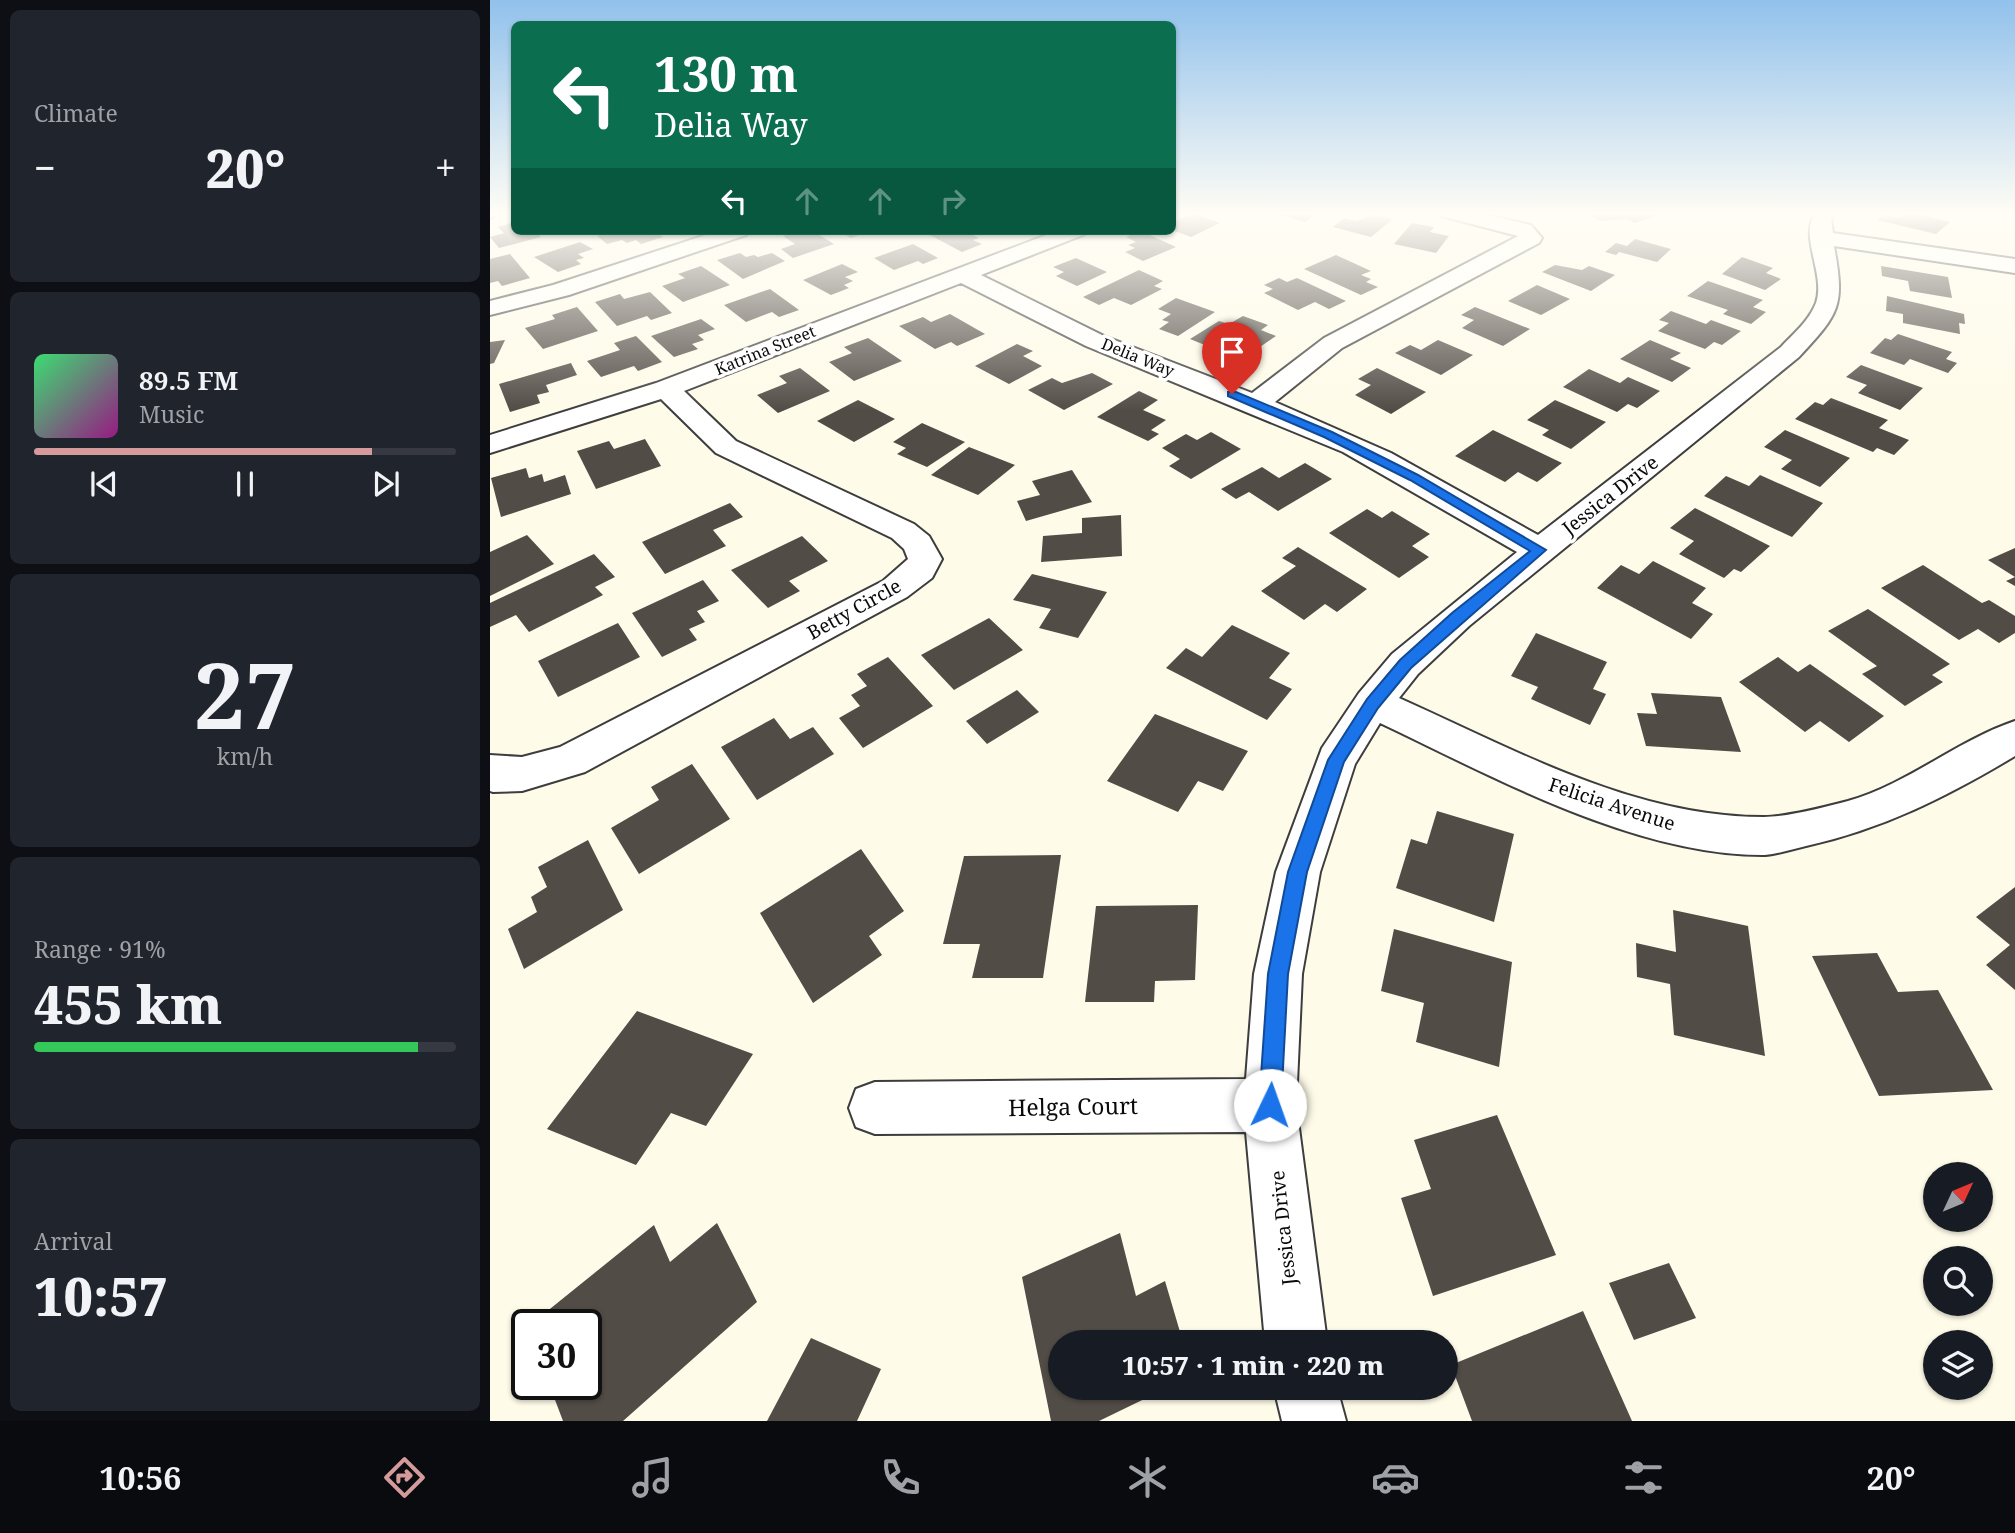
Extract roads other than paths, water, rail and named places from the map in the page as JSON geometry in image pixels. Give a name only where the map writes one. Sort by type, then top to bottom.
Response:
[{"type":"street","points":[[490,308],[596,278]]},
{"type":"street","name":"Katrina Street","points":[[490,444],[666,389],[951,278]]},
{"type":"street","name":"Delia Way","points":[[970,278],[1037,316],[1328,434],[1414,477],[1539,550]]},
{"type":"street","points":[[1256,404],[1298,367],[1333,343],[1455,278]]},
{"type":"street","name":"Jessica Drive","points":[[1295,1330],[1270,1105],[1278,974],[1298,872],[1336,760],[1373,703],[1426,645],[1539,550],[1790,352],[1819,324],[1831,299],[1830,278]]},
{"type":"street","name":"Betty Circle","points":[[490,772],[493,775],[522,774],[571,760],[895,589],[920,570],[925,559],[918,544],[903,531],[726,447],[666,389]]},
{"type":"street","name":"Felicia Avenue","points":[[1373,703],[1564,791],[1671,826],[1766,835],[1852,818],[1930,786],[2015,737]]},
{"type":"street","name":"Helga Court","points":[[875,1108],[1270,1105]]},
{"type":"street","points":[[1309,1400],[1314,1421]]}]
